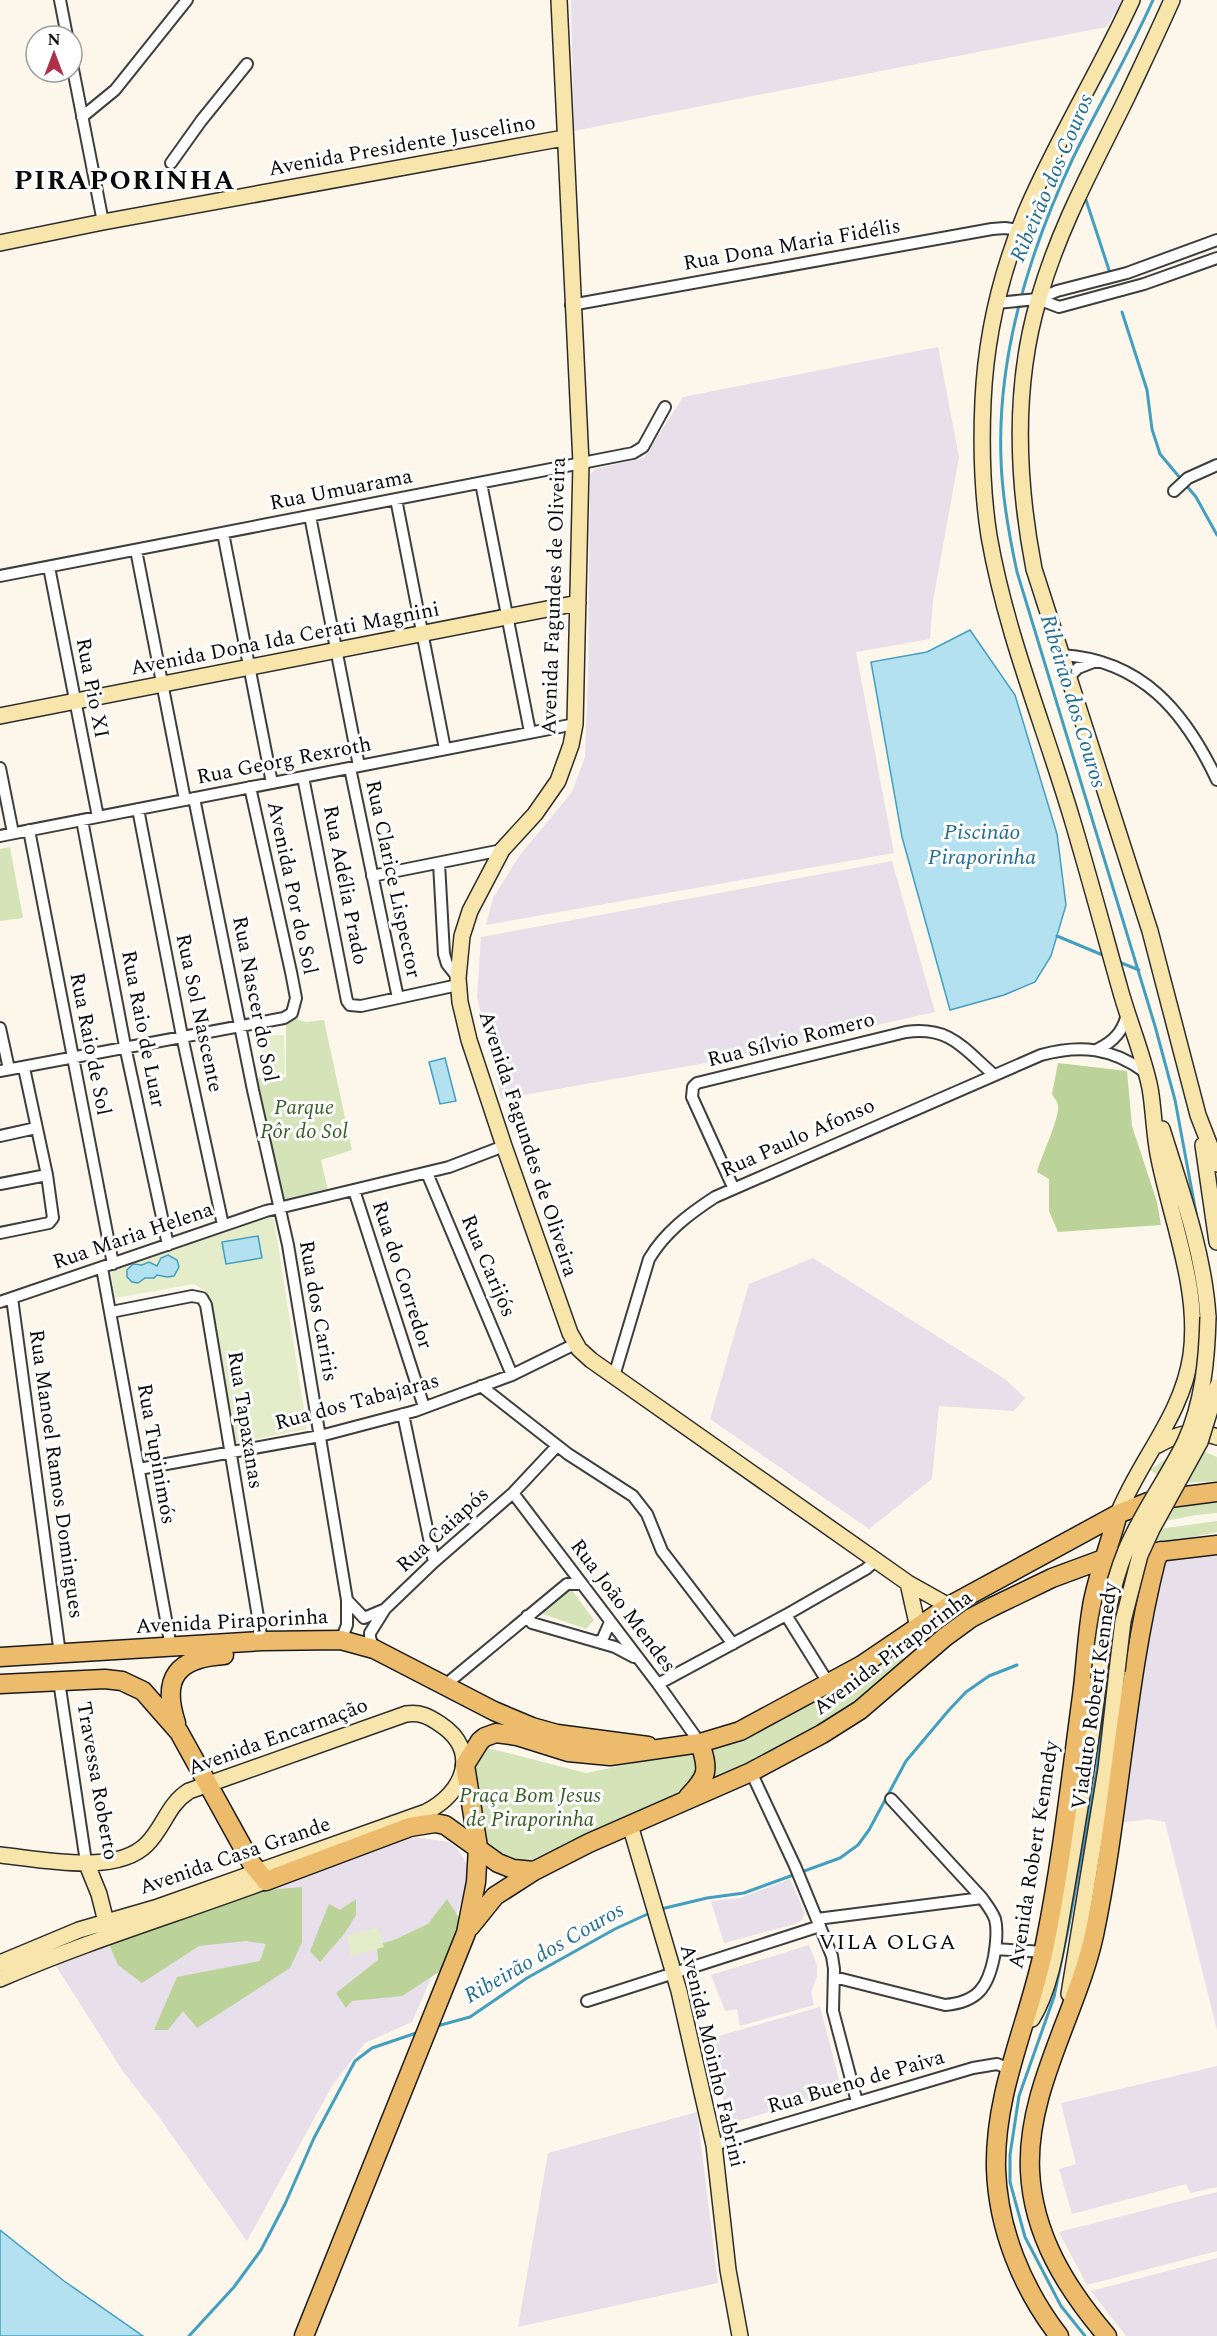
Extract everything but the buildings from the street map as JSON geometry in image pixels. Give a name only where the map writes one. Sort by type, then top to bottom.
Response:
[{"type":"main road","name":"Avenida Fagundes de Oliveira","points":[[559,0],[571,305],[580,463],[574,724],[571,745],[558,781],[529,820],[502,850],[470,911],[462,936],[458,982],[469,1040],[565,1320],[575,1344],[583,1354],[779,1494],[908,1583],[948,1606]]},
{"type":"main road","points":[[1132,0],[1051,159],[1019,230],[1004,302],[989,342],[983,398],[983,477],[989,534],[1010,626],[1071,817],[1150,1091]]},
{"type":"main road","points":[[1172,0],[1079,191],[1034,300],[1023,389],[1021,453],[1023,491],[1034,569],[1150,931],[1198,1115],[1217,1242]]},
{"type":"main road","name":"Avenida Presidente Juscelino","points":[[0,243],[564,138]]},
{"type":"main road","name":"Avenida Dona Ida Cerati Magnini","points":[[0,716],[578,603]]},
{"type":"main road","name":"Viaduto Robert Kennedy","points":[[1022,2035],[1035,2013],[1046,1985],[1063,1906],[1090,1753],[1104,1626],[1110,1600],[1131,1539],[1186,1439],[1203,1382],[1207,1348],[1207,1299],[1193,1234],[1150,1091]]},
{"type":"main road","name":"Avenida Robert Kennedy","points":[[1059,2336],[1039,2308],[1023,2279],[1008,2238],[996,2169],[997,2144],[1010,2069],[1022,2035],[1044,1952],[1082,1694],[1092,1609],[1118,1514],[1135,1478],[1167,1425],[1180,1397],[1189,1364],[1192,1322],[1178,1233],[1157,1152],[1150,1091]]},
{"type":"main road","points":[[1198,1115],[1217,1164]]},
{"type":"main road","name":"Viaduto Robert Kennedy","points":[[1063,2028],[1106,1769],[1123,1621],[1135,1570],[1152,1529],[1200,1442],[1217,1387]]},
{"type":"main road","points":[[1180,1397],[1186,1410],[1206,1417]]},
{"type":"main road","points":[[1154,1447],[1172,1437],[1189,1432],[1217,1437]]},
{"type":"main road","name":"Avenida Piraporinha","points":[[465,1765],[480,1741],[496,1733],[518,1736],[550,1748],[588,1755],[610,1756],[700,1743],[751,1726],[830,1684],[918,1628],[948,1606],[1118,1514],[1159,1500],[1217,1492]]},
{"type":"main road","name":"Avenida Piraporinha","points":[[466,1933],[484,1906],[534,1870],[589,1843],[751,1772],[822,1734],[860,1710],[945,1637],[971,1618],[1052,1578],[1106,1558],[1217,1545]]},
{"type":"main road","points":[[1107,2336],[1082,2307],[1060,2274],[1042,2233],[1032,2192],[1030,2169],[1035,2117],[1063,2028],[1088,1960],[1094,1934],[1141,1627],[1154,1568],[1161,1551]]},
{"type":"main road","points":[[1052,1578],[1082,1584],[1092,1609],[1116,1612],[1131,1617],[1141,1627]]},
{"type":"main road","points":[[908,1583],[918,1628]]},
{"type":"main road","name":"Avenida Piraporinha","points":[[0,1657],[262,1641],[341,1640],[374,1649],[506,1717],[532,1727],[557,1734],[661,1749]]},
{"type":"main road","points":[[179,1732],[170,1694],[172,1685],[182,1668],[201,1658],[238,1653],[262,1641]]},
{"type":"main road","points":[[0,1684],[105,1678],[128,1683],[150,1697],[179,1732],[262,1876]]},
{"type":"main road","name":"Avenida Encarnação","points":[[0,1855],[86,1862],[114,1860],[142,1849],[151,1840],[178,1799],[189,1791],[400,1716],[415,1713],[431,1718],[450,1732],[459,1745],[465,1765]]},
{"type":"main road","points":[[685,1801],[703,1780],[706,1773],[700,1743]]},
{"type":"main road","points":[[304,2336],[466,1933],[476,1882],[478,1847],[465,1765]]},
{"type":"main road","name":"Avenida Casa Grande","points":[[0,1979],[60,1953],[142,1926],[426,1812],[436,1807],[453,1792],[465,1765]]},
{"type":"main road","name":"Avenida Casa Grande","points":[[0,1963],[63,1936],[262,1876],[423,1824],[445,1825],[478,1847]]},
{"type":"main road","name":"Avenida Moinho Fabrini","points":[[630,1825],[674,1973],[714,2145],[728,2270],[740,2336]]},
{"type":"main road","points":[[478,1847],[504,1866],[534,1870]]},
{"type":"main road","name":"Travessa Roberto","points":[[86,1862],[99,1894],[106,1922]]},
{"type":"street","points":[[60,0],[65,24]]},
{"type":"street","points":[[82,117],[115,90],[187,0]]},
{"type":"street","points":[[171,164],[208,112],[247,64]]},
{"type":"street","points":[[76,84],[103,222]]},
{"type":"street","name":"Rua Dona Maria Fidélis","points":[[571,305],[992,229],[1019,230]]},
{"type":"street","points":[[1004,302],[1034,300],[1057,291],[1127,273],[1217,240]]},
{"type":"street","points":[[1034,300],[1059,307],[1133,287],[1217,258]]},
{"type":"street","name":"Rua Umuarama","points":[[0,576],[639,451],[665,407]]},
{"type":"street","points":[[1176,488],[1188,478],[1217,465]]},
{"type":"street","points":[[481,483],[530,732]]},
{"type":"street","points":[[396,499],[445,749]]},
{"type":"street","name":"Rua Clarice Lispector","points":[[310,516],[336,651],[372,876],[398,998]]},
{"type":"street","points":[[222,533],[272,783]]},
{"type":"street","name":"Rua Nascer do Sol","points":[[136,550],[163,684],[279,1207]]},
{"type":"street","name":"Rua Pio XI","points":[[49,567],[98,817]]},
{"type":"street","points":[[1062,655],[1097,661],[1131,674],[1148,685],[1169,705],[1197,740],[1217,780]]},
{"type":"street","points":[[1069,677],[1078,668],[1097,661]]},
{"type":"street","name":"Rua Georg Rexroth","points":[[0,836],[574,724]]},
{"type":"street","points":[[0,768],[13,833]]},
{"type":"street","name":"Rua Adélia Prado","points":[[303,777],[347,1001],[350,1005],[361,1006],[398,998]]},
{"type":"street","name":"Avenida Por do Sol","points":[[240,1026],[289,1016],[295,1006],[296,998],[250,787]]},
{"type":"street","name":"Rua Sol Nascente","points":[[138,809],[223,1225]]},
{"type":"street","name":"Rua Raio de Luar","points":[[82,820],[125,1046],[168,1245]]},
{"type":"street","name":"Rua Raio de Sol","points":[[29,830],[73,1058],[107,1266]]},
{"type":"street","points":[[372,876],[502,850]]},
{"type":"street","points":[[398,998],[458,982],[444,954],[439,863]]},
{"type":"street","points":[[1098,1049],[1108,1044],[1120,1031],[1127,1013]]},
{"type":"street","points":[[0,1028],[5,1070],[240,1026]]},
{"type":"street","name":"Rua Sílvio Romero","points":[[733,1187],[692,1097],[693,1087],[697,1083],[922,1030],[944,1034],[993,1074]]},
{"type":"street","name":"Rua Paulo Afonso","points":[[614,1376],[643,1277],[658,1244],[695,1210],[733,1187],[993,1074],[1050,1053],[1098,1049],[1111,1053],[1145,1072]]},
{"type":"street","points":[[0,1233],[51,1221],[53,1214],[24,1068]]},
{"type":"street","points":[[0,1136],[36,1128]]},
{"type":"street","name":"Rua Maria Helena","points":[[0,1302],[279,1207],[427,1173],[504,1146]]},
{"type":"street","name":"Rua Carijós","points":[[427,1173],[512,1375]]},
{"type":"street","points":[[0,1184],[47,1175]]},
{"type":"street","name":"Rua do Corredor","points":[[354,1190],[424,1407]]},
{"type":"street","name":"Rua dos Cariris","points":[[279,1207],[288,1245],[347,1600],[347,1625],[341,1640]]},
{"type":"street","name":"Rua Tupinimós","points":[[107,1266],[111,1312],[171,1647]]},
{"type":"street","name":"Rua Tapaxanas","points":[[111,1312],[192,1296],[198,1296],[204,1300],[262,1641]]},
{"type":"street","name":"Rua Manoel Ramos Domingues","points":[[12,1298],[60,1654]]},
{"type":"street","name":"Rua dos Tabajaras","points":[[139,1469],[320,1436],[403,1414],[512,1375],[575,1344]]},
{"type":"street","points":[[481,1386],[557,1446],[633,1496],[640,1504],[662,1551],[733,1644]]},
{"type":"street","points":[[403,1414],[434,1562]]},
{"type":"street","name":"Rua Caiapós","points":[[374,1649],[370,1633],[385,1609],[434,1562],[513,1493],[557,1446]]},
{"type":"street","name":"Rua João Mendes","points":[[513,1493],[700,1743]]},
{"type":"street","points":[[658,1684],[786,1615],[866,1569],[876,1560]]},
{"type":"street","points":[[567,1584],[570,1569]]},
{"type":"street","points":[[444,1686],[567,1584],[581,1584]]},
{"type":"street","points":[[347,1600],[364,1618],[385,1609]]},
{"type":"street","points":[[786,1615],[830,1684]]},
{"type":"street","points":[[527,1616],[532,1623],[599,1642],[627,1652],[637,1659]]},
{"type":"street","points":[[599,1642],[610,1622]]},
{"type":"street","name":"Travessa Roberto","points":[[58,1681],[86,1862]]},
{"type":"street","points":[[751,1772],[795,1866],[832,1956],[833,2011],[857,2102]]},
{"type":"street","points":[[834,1977],[936,2004],[951,2004],[973,1997],[985,1986],[990,1975],[995,1949],[995,1920],[982,1898],[891,1799]]},
{"type":"street","points":[[587,2001],[819,1923],[982,1898]]},
{"type":"street","points":[[995,1949],[1044,1952]]},
{"type":"street","name":"Rua Bueno de Paiva","points":[[714,2145],[982,2066],[998,2064],[1010,2069]]},
{"type":"shaded area","points":[[571,0],[1124,0],[1106,27],[574,131]]},
{"type":"shaded area","points":[[938,347],[959,457],[933,601],[930,639],[856,652],[894,853],[486,925],[493,898],[520,855],[572,792],[585,757],[590,474],[595,469],[644,458],[683,397]]},
{"type":"shaded area","points":[[892,861],[935,1012],[717,1061],[501,1099],[477,997],[481,937]]},
{"type":"shaded area","points":[[813,1258],[1005,1379],[1025,1398],[1014,1411],[939,1406],[932,1479],[869,1529],[710,1419],[749,1284]]},
{"type":"shaded area","points":[[1217,1555],[1217,2030],[1165,1822],[1149,1819],[1118,1823],[1161,1565],[1164,1562],[1190,1557]]},
{"type":"shaded area","points":[[415,1837],[449,1842],[457,1848],[466,1863],[468,1877],[465,1891],[446,1944],[412,2022],[365,2043],[332,2086],[247,2241],[156,2113],[124,2073],[56,1966],[99,1942]]},
{"type":"shaded area","points":[[790,1879],[805,1913],[802,1920],[795,1924],[724,1943],[711,1901],[740,1898]]},
{"type":"shaded area","points":[[809,1945],[817,1965],[817,1976],[811,1993],[814,2005],[740,2026],[737,2009],[725,2011],[711,1975]]},
{"type":"shaded area","points":[[820,2007],[840,2083],[829,2094],[732,2123],[729,2121],[708,2041]]},
{"type":"shaded area","points":[[1217,2066],[1217,2187],[1190,2193],[1186,2184],[1072,2214],[1059,2169],[1076,2164],[1061,2103]]},
{"type":"shaded area","points":[[697,2112],[718,2283],[518,2327],[548,2153]]},
{"type":"shaded area","points":[[1217,2192],[1217,2251],[1087,2285],[1059,2232]]},
{"type":"shaded area","points":[[1217,2258],[1217,2336],[1126,2336],[1091,2291]]},
{"type":"green space","points":[[10,847],[23,918],[0,921],[0,849]]},
{"type":"green space","name":"Parque Pôr do Sol","points":[[293,1018],[306,1022],[324,1020],[352,1150],[321,1160],[328,1191],[282,1201],[252,1078],[286,1077],[286,1024]]},
{"type":"green space","points":[[262,1035],[284,1035],[285,1075],[262,1075]]},
{"type":"green space","points":[[1058,1063],[1127,1071],[1132,1126],[1157,1202],[1161,1225],[1058,1232],[1049,1211],[1049,1179],[1037,1172],[1058,1111],[1052,1094]]},
{"type":"green space","points":[[271,1217],[274,1220],[307,1429],[235,1443],[210,1300],[204,1290],[194,1284],[115,1298],[111,1271]]},
{"type":"green space","points":[[1203,1451],[1217,1457],[1217,1481],[1174,1481],[1150,1470],[1175,1455]]},
{"type":"green space","points":[[1191,1502],[1217,1502],[1217,1513],[1126,1529],[1128,1521],[1154,1511]]},
{"type":"green space","points":[[1217,1521],[1217,1532],[1173,1541],[1121,1547],[1124,1538],[1166,1528]]},
{"type":"green space","points":[[571,1589],[594,1620],[586,1629],[540,1613]]},
{"type":"green space","name":"Praça Bom Jesus de Piraporinha","points":[[894,1651],[904,1659],[900,1673],[865,1700],[763,1760],[528,1861],[508,1861],[498,1857],[490,1849],[482,1822],[474,1773],[476,1760],[488,1748],[586,1773],[739,1741]]},
{"type":"green space","points":[[302,1887],[302,1942],[290,1968],[197,2028],[183,2011],[168,2030],[154,2030],[177,1977],[260,1961],[266,1944],[246,1941],[199,1946],[142,1983],[118,1965],[109,1944],[266,1890]]},
{"type":"green space","points":[[356,1899],[356,1915],[345,1933],[320,1962],[310,1951],[329,1904],[340,1910]]},
{"type":"green space","points":[[447,1899],[463,1924],[448,1966],[402,1996],[352,2001],[346,2008],[336,1993],[378,1960],[377,1945],[394,1940],[428,1924]]},
{"type":"green space","points":[[378,1927],[384,1947],[351,1956],[347,1936]]},
{"type":"water","name":"Piscinão Piraporinha","points":[[970,630],[1015,695],[1057,834],[1066,905],[1051,956],[1035,982],[1004,995],[950,1010],[902,837],[871,662],[927,652]]},
{"type":"water","points":[[445,1058],[456,1101],[440,1104],[429,1062]]},
{"type":"water","points":[[258,1236],[262,1258],[226,1264],[222,1242]]},
{"type":"water","points":[[168,1255],[177,1260],[179,1267],[174,1276],[157,1275],[154,1278],[145,1278],[138,1283],[132,1282],[127,1277],[127,1270],[133,1264],[142,1265],[149,1262],[157,1266],[161,1258]]},
{"type":"water","points":[[0,2230],[64,2281],[143,2336],[0,2336]]},
{"type":"waterway","name":"Ribeirão dos Couros","points":[[1153,0],[1073,158],[1030,267],[1010,342],[1004,381],[1001,459],[1006,516],[1017,572],[1155,1026],[1175,1100],[1196,1213]]},
{"type":"waterway","points":[[1086,200],[1109,270]]},
{"type":"waterway","points":[[1122,312],[1147,390],[1152,429],[1160,454],[1196,497],[1217,535]]},
{"type":"waterway","points":[[1057,936],[1105,956]]},
{"type":"waterway","points":[[1119,962],[1139,970]]},
{"type":"waterway","name":"Ribeirão dos Couros","points":[[661,1909],[707,1898],[744,1893],[840,1858],[858,1845],[869,1830],[906,1761],[949,1710],[966,1692],[989,1676],[1017,1665]]},
{"type":"waterway","points":[[1085,2336],[1061,2306],[1025,2237],[1010,2182],[1010,2155],[1019,2096],[1054,1997],[1097,1770],[1106,1695]]},
{"type":"waterway","name":"Ribeirão dos Couros","points":[[437,2026],[470,2017],[527,1978],[615,1929],[652,1912]]},
{"type":"waterway","name":"Ribeirão dos Couros","points":[[189,2336],[234,2287],[261,2250],[285,2204],[314,2138],[355,2061],[372,2048],[419,2032]]},
{"type":"district","name":"PIRAPORINHA","points":[[125,181]]},
{"type":"district","name":"VILA OLGA","points":[[888,1942]]}]
